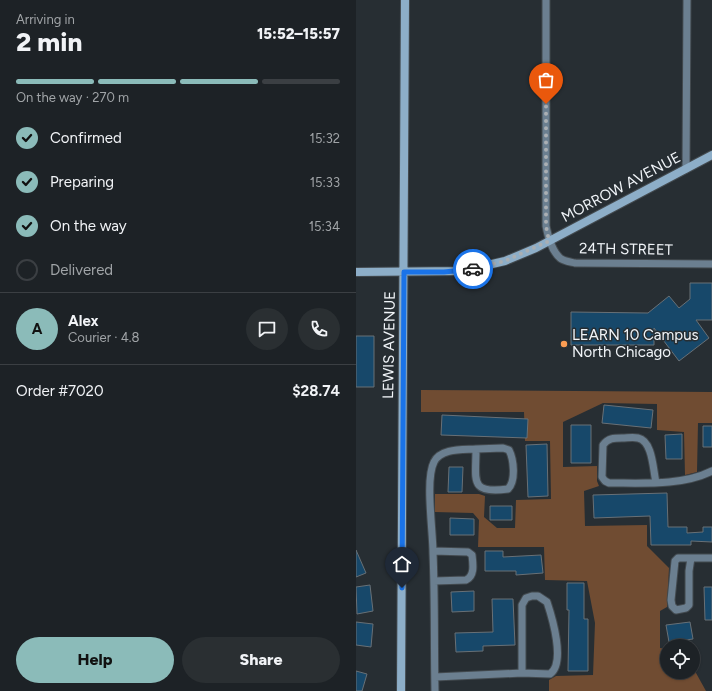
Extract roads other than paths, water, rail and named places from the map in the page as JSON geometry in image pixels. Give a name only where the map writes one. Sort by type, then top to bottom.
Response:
[{"type":"main road","name":"LEWIS AVENUE","points":[[401,691],[405,0]]},
{"type":"main road","name":"MORROW AVENUE","points":[[404,272],[462,271],[490,266],[530,251],[712,155]]},
{"type":"main road","points":[[356,272],[404,272]]},
{"type":"street","points":[[546,0],[546,226],[549,241]]},
{"type":"street","points":[[686,169],[687,0]]},
{"type":"street","name":"24TH STREET","points":[[549,241],[560,258],[575,263],[712,264]]},
{"type":"street","points":[[656,482],[648,449],[642,440],[638,438],[618,438],[606,441],[603,445],[602,477],[609,483],[656,482],[679,481],[712,471]]},
{"type":"street","points":[[435,691],[434,581],[431,498],[431,472],[434,462],[439,455],[448,451],[476,449],[503,448],[509,450],[512,455],[513,482],[508,489],[490,491],[483,490],[478,486],[476,481],[476,449]]},
{"type":"street","points":[[433,551],[468,552],[472,555],[473,560],[473,574],[470,578],[466,580],[434,581]]},
{"type":"street","points":[[691,558],[689,571],[689,605],[686,608],[676,610],[672,606],[671,600],[673,564],[678,558],[691,558],[712,558]]},
{"type":"street","points":[[435,677],[522,673],[550,674],[553,672],[556,662],[557,644],[555,627],[547,602],[538,596],[526,598],[522,605],[522,673]]},
{"type":"place","name":"LEARN 10 Campus North Chicago","points":[[564,344]]}]
